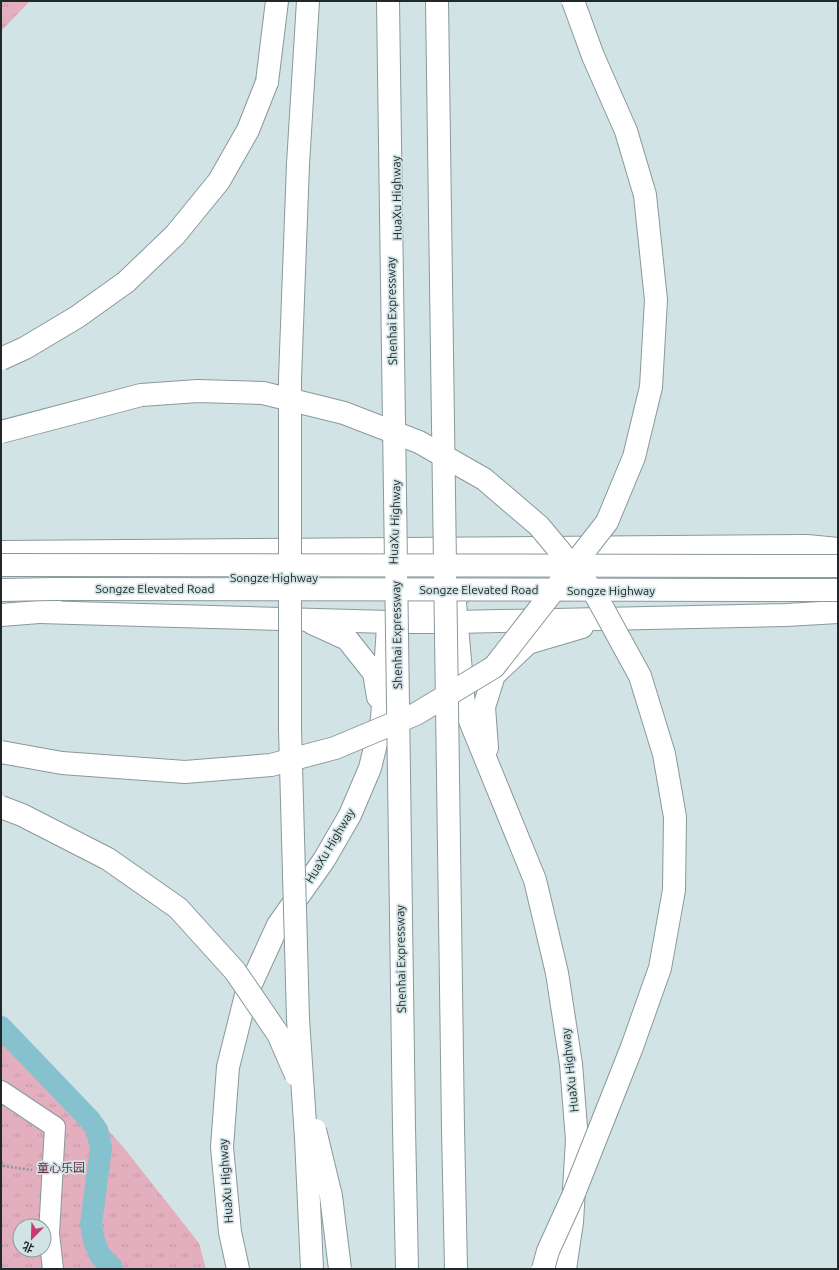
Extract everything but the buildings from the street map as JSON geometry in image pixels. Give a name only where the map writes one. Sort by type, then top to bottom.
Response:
[{"type":"main road","points":[[1,359],[25,348],[77,317],[126,282],[175,235],[219,181],[248,130],[267,82],[277,1]]},
{"type":"main road","points":[[308,1],[298,164],[290,379],[290,729],[298,1019],[306,1138],[312,1269]]},
{"type":"main road","name":"Shenhai Expressway","points":[[388,1],[407,1269]]},
{"type":"main road","name":"HuaXu Highway","points":[[238,1269],[230,1232],[222,1147],[228,1067],[246,996],[278,925],[324,860],[350,815],[370,768],[382,720],[395,548],[399,399],[394,1]]},
{"type":"main road","name":"HuaXu Highway","points":[[431,1],[437,400],[448,547],[454,592],[464,706],[534,880],[557,973],[571,1064],[577,1140],[572,1222],[565,1269]]},
{"type":"main road","points":[[437,1],[456,1269]]},
{"type":"main road","points":[[1,752],[62,763],[185,772],[271,765],[335,748],[416,714],[494,668],[607,522],[634,457],[651,387],[656,300],[645,195],[626,131],[593,56],[573,1]]},
{"type":"main road","points":[[1,432],[141,395],[198,391],[263,393],[344,413],[419,442],[484,479],[539,526],[594,592],[640,676],[664,754],[675,817],[674,890],[660,968],[632,1047],[573,1196],[548,1251],[543,1269]]},
{"type":"main road","name":"Songze Highway","points":[[1,552],[448,547],[807,546],[838,549]]},
{"type":"main road","name":"Songze Highway","points":[[1,615],[39,612],[167,578],[393,578],[448,547]]},
{"type":"main road","name":"Songze Elevated Road","points":[[1,565],[838,566]]},
{"type":"main road","name":"Songze Highway","points":[[389,622],[454,592],[802,590],[838,581]]},
{"type":"main road","name":"Songze Elevated Road","points":[[1,590],[838,590]]},
{"type":"main road","points":[[39,612],[389,622],[786,615]]},
{"type":"main road","points":[[488,767],[484,707],[494,675],[528,644],[582,627],[838,612]]},
{"type":"main road","points":[[305,619],[347,639],[374,673],[382,720]]},
{"type":"main road","points":[[1,807],[22,815],[108,858],[178,908],[235,971],[278,1034],[309,1105],[331,1196],[340,1269]]},
{"type":"street","points":[[1,1091],[55,1128],[49,1234],[53,1269]]},
{"type":"path","points":[[1,1162],[4,1166],[52,1174]]},
{"type":"green space","points":[[1,1],[30,1],[1,31]]},
{"type":"green space","name":"童心乐园","points":[[1,1014],[46,1059],[124,1148],[199,1243],[206,1269],[1,1269]]},
{"type":"waterway","points":[[1,1027],[89,1119],[97,1130],[101,1148],[91,1224],[94,1241],[100,1255],[113,1269]]}]
